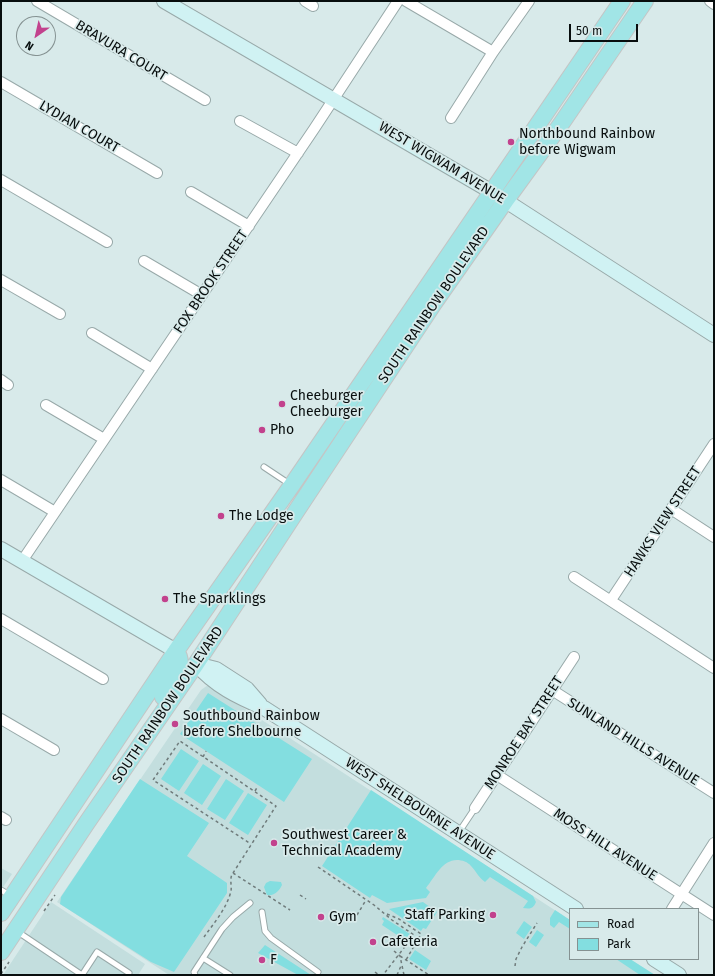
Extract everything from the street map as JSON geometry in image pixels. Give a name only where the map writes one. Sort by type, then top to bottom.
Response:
[{"type":"main road","name":"SOUTH RAINBOW BOULEVARD","points":[[1,951],[196,664],[434,302],[622,1]]},
{"type":"main road","points":[[618,40],[622,18],[633,1]]},
{"type":"main road","name":"SOUTH RAINBOW BOULEVARD","points":[[1,913],[6,894],[68,814],[176,651],[292,486],[384,350],[499,196],[559,128],[645,1]]},
{"type":"main road","points":[[355,422],[354,412],[372,384],[384,350]]},
{"type":"main road","points":[[297,510],[317,468],[329,448],[333,435],[332,427]]},
{"type":"main road","points":[[196,664],[194,656],[196,646],[213,619],[226,579]]},
{"type":"main road","points":[[149,734],[164,692],[179,669],[180,656],[176,651]]},
{"type":"main road","points":[[44,886],[43,873],[54,854],[68,814]]},
{"type":"main road","points":[[1,951],[8,924],[12,919],[6,894]]},
{"type":"street","name":"BRAVURA COURT","points":[[37,1],[205,100]]},
{"type":"street","name":"WEST WIGWAM AVENUE","points":[[164,1],[499,196],[714,335]]},
{"type":"street","name":"FOX BROOK STREET","points":[[22,561],[249,226],[398,1]]},
{"type":"street","points":[[406,1],[493,52]]},
{"type":"street","points":[[451,118],[493,52],[529,1]]},
{"type":"street","points":[[710,1],[714,4]]},
{"type":"street","name":"LYDIAN COURT","points":[[1,82],[157,173]]},
{"type":"street","points":[[240,121],[298,153]]},
{"type":"street","points":[[1,180],[107,242]]},
{"type":"street","points":[[191,192],[249,226]]},
{"type":"street","points":[[144,261],[202,295]]},
{"type":"street","points":[[1,280],[60,314]]},
{"type":"street","points":[[92,333],[152,369]]},
{"type":"street","points":[[46,405],[104,439]]},
{"type":"street","name":"HAWKS VIEW STREET","points":[[611,600],[714,444]]},
{"type":"street","points":[[1,480],[55,512]]},
{"type":"street","points":[[671,509],[714,537]]},
{"type":"street","points":[[1,549],[176,651]]},
{"type":"street","points":[[574,576],[714,668]]},
{"type":"street","points":[[1,619],[104,679]]},
{"type":"street","name":"MONROE BAY STREET","points":[[475,808],[574,657]]},
{"type":"street","name":"WEST SHELBOURNE AVENUE","points":[[196,664],[208,677],[239,698],[264,708],[574,908]]},
{"type":"street","name":"SUNLAND HILLS AVENUE","points":[[552,690],[714,793]]},
{"type":"street","points":[[1,719],[54,750]]},
{"type":"street","name":"MOSS HILL AVENUE","points":[[497,775],[714,915]]},
{"type":"street","points":[[673,908],[714,843]]},
{"type":"street","points":[[656,960],[679,975]]},
{"type":"lane","points":[[264,467],[292,486]]},
{"type":"lane","points":[[458,833],[475,808]]},
{"type":"lane","points":[[195,975],[194,972],[222,929],[233,917],[250,903]]},
{"type":"lane","points":[[262,912],[265,931],[270,938],[318,972]]},
{"type":"lane","points":[[15,930],[82,975],[97,952],[129,973]]},
{"type":"lane","points":[[203,958],[230,975]]},
{"type":"path","points":[[204,937],[225,906],[231,891],[231,875],[276,806],[180,742],[153,780],[251,844]]},
{"type":"path","points":[[202,757],[206,751]]},
{"type":"path","points":[[255,791],[258,786]]},
{"type":"path","points":[[318,867],[414,935],[383,975]]},
{"type":"path","points":[[233,873],[290,910]]},
{"type":"path","points":[[300,895],[306,899]]},
{"type":"path","points":[[356,915],[366,900]]},
{"type":"path","points":[[385,913],[399,919],[421,934],[406,960]]},
{"type":"path","points":[[515,966],[516,959],[522,947],[537,923]]},
{"type":"path","points":[[394,951],[429,975]]},
{"type":"path","points":[[400,955],[404,975]]},
{"type":"path","points":[[397,975],[402,965]]},
{"type":"path","points":[[375,972],[379,975]]},
{"type":"shaded area","name":"Southwest Career & Technical Academy","points":[[208,685],[569,919],[569,960],[632,960],[655,975],[169,975],[57,902],[201,690]]},
{"type":"shaded area","points":[[1,868],[12,874],[1,890]]},
{"type":"shaded area","points":[[51,902],[145,964],[138,975],[3,975]]},
{"type":"green space","points":[[208,693],[312,759],[284,802],[180,734]]},
{"type":"green space","points":[[181,749],[199,761],[179,791],[161,779]]},
{"type":"green space","points":[[203,764],[221,776],[202,805],[184,793]]},
{"type":"green space","points":[[140,779],[209,823],[187,856],[227,883],[227,893],[174,972],[151,962],[60,904],[61,897]]},
{"type":"green space","points":[[226,779],[244,791],[225,820],[207,809]]},
{"type":"green space","points":[[371,790],[533,896],[536,902],[534,906],[523,908],[528,901],[490,877],[485,882],[467,862],[461,860],[447,863],[439,870],[426,888],[430,892],[426,898],[387,903],[372,895],[370,898],[322,866]]},
{"type":"green space","points":[[248,793],[267,805],[248,835],[229,823]]},
{"type":"green space","points":[[270,881],[281,882],[282,885],[276,893],[267,895],[264,887],[266,883]]},
{"type":"green space","points":[[423,902],[437,912],[426,929],[423,928],[421,931],[389,909]]},
{"type":"green space","points":[[555,910],[569,919],[569,928],[559,922],[554,928],[550,925],[550,918]]},
{"type":"green space","points":[[383,917],[410,934],[406,941],[382,925],[384,921],[382,919]]},
{"type":"green space","points":[[524,921],[532,927],[524,939],[516,933]]},
{"type":"green space","points":[[537,930],[544,935],[536,947],[529,942]]},
{"type":"green space","points":[[265,945],[311,975],[298,975],[258,953]]},
{"type":"green space","points":[[415,950],[431,961],[426,970],[409,959]]},
{"type":"green space","points":[[618,960],[632,960],[655,975],[640,975]]},
{"type":"place","name":"Northbound Rainbow before Wigwam","points":[[511,142]]},
{"type":"place","name":"Cheeburger Cheeburger","points":[[282,404]]},
{"type":"place","name":"Pho","points":[[262,430]]},
{"type":"place","name":"The Lodge","points":[[221,516]]},
{"type":"place","name":"The Sparklings","points":[[165,599]]},
{"type":"place","name":"Southbound Rainbow before Shelbourne","points":[[175,724]]},
{"type":"place","name":"Southwest Career & Technical Academy","points":[[274,843]]},
{"type":"place","name":"Staff Parking","points":[[493,915]]},
{"type":"place","name":"Gym","points":[[321,917]]},
{"type":"place","name":"Cafeteria","points":[[373,942]]},
{"type":"place","name":"F","points":[[262,960]]}]
